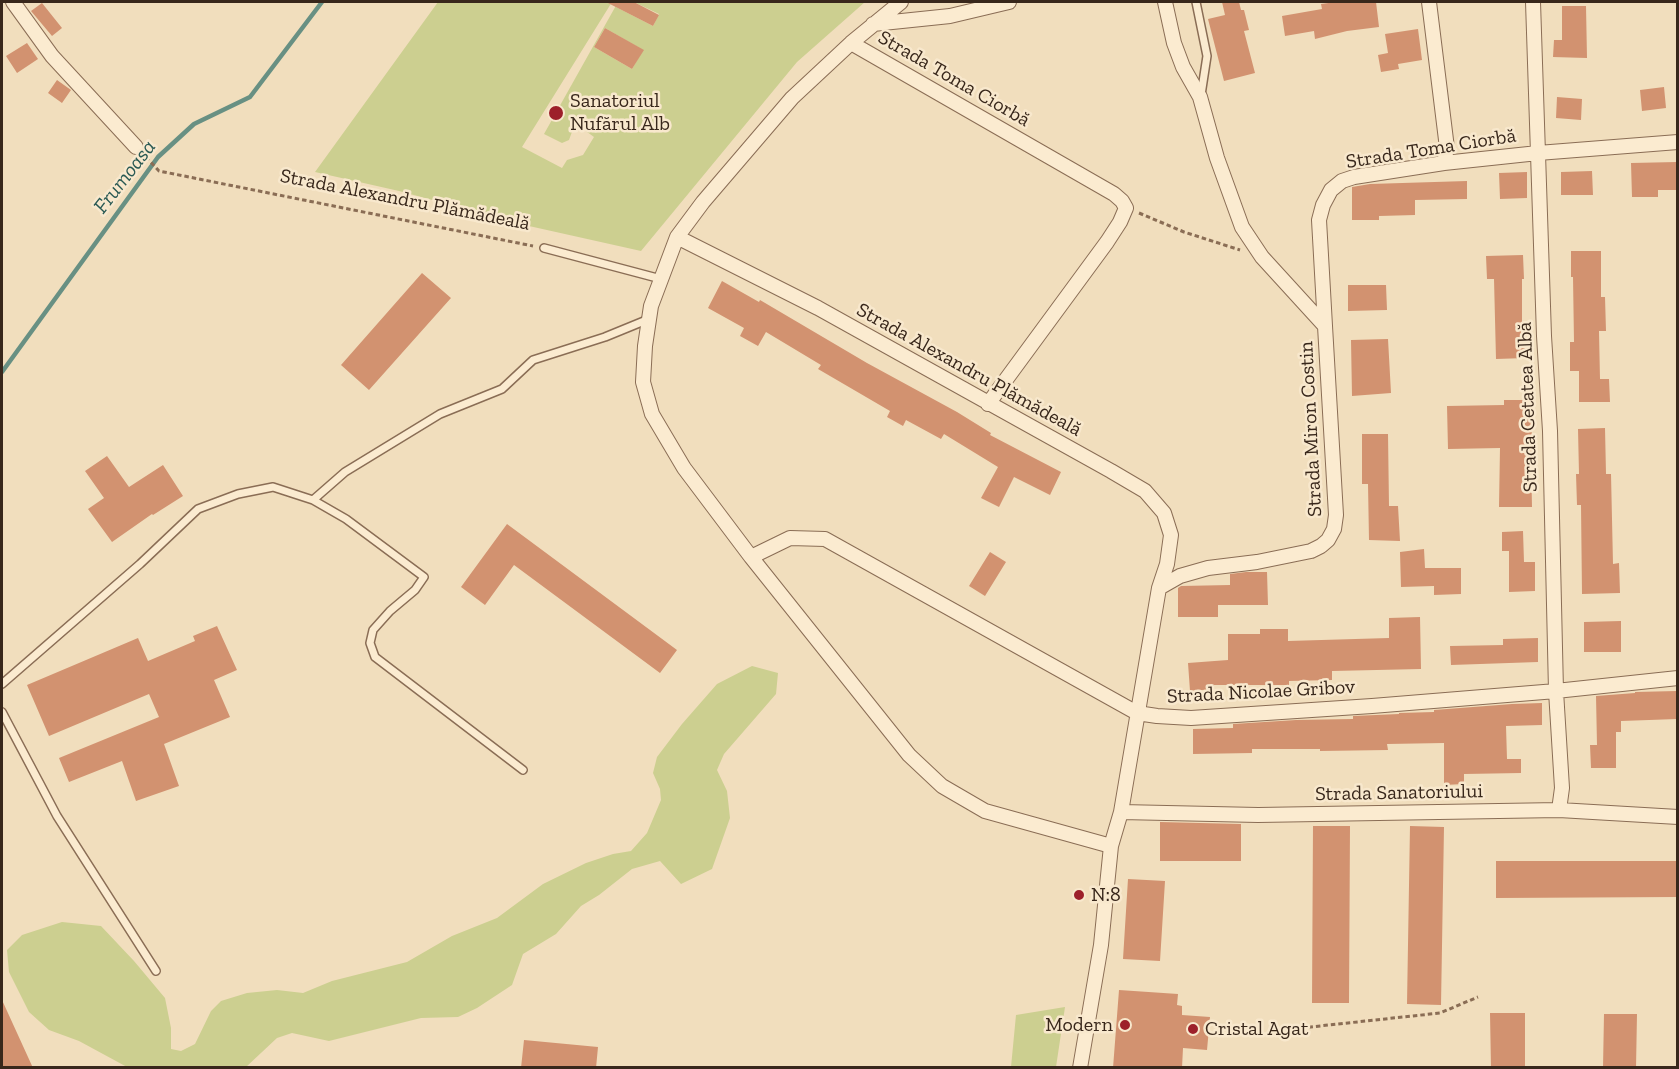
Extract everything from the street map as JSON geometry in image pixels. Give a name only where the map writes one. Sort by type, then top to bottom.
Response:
[{"type":"street","points":[[13,2],[52,56],[141,151]]},
{"type":"street","points":[[901,2],[851,43],[792,98],[703,202],[677,237],[651,306],[643,382],[652,414],[684,468],[751,557],[909,755],[942,786],[985,811],[1111,846]]},
{"type":"street","points":[[873,24],[951,16],[1009,2]]},
{"type":"street","name":"Strada Miron Costin","points":[[1159,588],[1180,576],[1208,568],[1257,562],[1311,551],[1328,540],[1334,529],[1336,515],[1325,326],[1262,257],[1242,227],[1231,200],[1200,98],[1183,68],[1173,43],[1165,2]]},
{"type":"street","points":[[1429,2],[1447,148],[1444,163]]},
{"type":"street","name":"Strada Cetatea Albă","points":[[1533,2],[1544,336],[1550,431],[1556,692],[1562,788],[1559,810]]},
{"type":"street","name":"Strada Toma Ciorbă","points":[[851,43],[1114,194],[1126,208]]},
{"type":"street","name":"Strada Toma Ciorbă","points":[[1325,326],[1319,220],[1323,205],[1331,190],[1342,181],[1354,177],[1444,163],[1677,142]]},
{"type":"street","points":[[988,404],[1107,242],[1126,208]]},
{"type":"street","name":"Strada Alexandru Plămădeală","points":[[677,237],[818,308],[1145,491],[1164,513],[1171,535],[1167,564],[1159,588],[1121,812],[1111,846],[1101,945],[1080,1068]]},
{"type":"street","name":"Strada Nicolae Gribov","points":[[751,557],[790,538],[825,539],[1137,713],[1191,718],[1556,692],[1677,678]]},
{"type":"street","name":"Strada Sanatoriului","points":[[1121,812],[1258,815],[1559,810],[1677,816]]},
{"type":"lane","points":[[1196,2],[1207,56],[1200,98]]},
{"type":"lane","name":"Strada Alexandru Plămădeală","points":[[544,248],[661,279]]},
{"type":"lane","points":[[313,500],[345,472],[440,414],[502,389],[532,360],[605,337],[649,319]]},
{"type":"lane","points":[[2,684],[140,564],[198,509],[238,494],[273,487],[313,500],[346,519],[424,577],[415,590],[390,611],[373,630],[370,643],[375,657],[523,770]]},
{"type":"lane","points":[[2,712],[57,816],[156,971]]},
{"type":"path","name":"Strada Alexandru Plămădeală","points":[[141,151],[159,171],[544,248]]},
{"type":"path","points":[[1126,208],[1184,232],[1262,257]]},
{"type":"path","points":[[1301,1028],[1440,1012],[1478,997]]},
{"type":"green space","name":"Sanatoriul Nufărul Alb","points":[[438,2],[612,2],[522,147],[562,168],[567,160],[583,155],[594,137],[583,129],[573,129],[569,140],[562,143],[544,134],[618,2],[616,7],[653,26],[659,14],[634,2],[865,2],[797,62],[641,251],[529,226],[399,191],[315,172]],"holes":[[[605,28],[643,50],[632,69],[594,47]]]},
{"type":"green space","points":[[752,666],[778,673],[776,694],[724,754],[717,770],[727,791],[730,818],[712,869],[681,884],[660,861],[632,869],[581,906],[556,934],[523,954],[512,985],[477,1008],[458,1017],[421,1018],[329,1041],[292,1033],[277,1038],[246,1067],[127,1067],[79,1041],[49,1030],[29,1012],[9,972],[7,950],[22,935],[62,922],[101,926],[165,998],[171,1028],[171,1049],[181,1051],[195,1044],[211,1011],[221,1001],[247,993],[277,990],[303,993],[332,981],[407,962],[452,936],[497,918],[543,884],[586,863],[631,851],[647,833],[661,800],[660,789],[653,773],[657,757],[717,684]]},
{"type":"green space","points":[[1065,1007],[1056,1067],[1011,1067],[1016,1015]]},
{"type":"building","points":[[606,2],[634,2],[659,15],[653,26]]},
{"type":"building","points":[[1222,2],[1239,2],[1241,10],[1244,10],[1249,30],[1244,31],[1255,73],[1224,81],[1208,19],[1225,15]]},
{"type":"building","points":[[1376,2],[1379,27],[1347,31],[1315,39],[1314,31],[1285,36],[1282,16],[1322,9],[1321,4]]},
{"type":"building","points":[[42,3],[62,28],[52,36],[31,11]]},
{"type":"building","points":[[1562,6],[1586,6],[1587,58],[1553,57],[1554,40],[1562,40]]},
{"type":"building","points":[[605,28],[644,50],[632,69],[594,47]]},
{"type":"building","points":[[1418,29],[1422,60],[1398,64],[1399,69],[1381,72],[1378,55],[1388,53],[1385,34]]},
{"type":"building","points":[[27,43],[38,59],[17,73],[6,56]]},
{"type":"building","points":[[57,80],[71,90],[62,103],[48,93]]},
{"type":"building","points":[[1664,87],[1666,108],[1642,111],[1640,90]]},
{"type":"building","points":[[1557,97],[1582,99],[1581,120],[1556,118]]},
{"type":"building","points":[[1677,162],[1677,190],[1658,190],[1658,197],[1632,197],[1631,163]]},
{"type":"building","points":[[1592,171],[1593,195],[1561,195],[1561,172]]},
{"type":"building","points":[[1527,172],[1527,198],[1500,199],[1499,173]]},
{"type":"building","points":[[1467,181],[1467,199],[1415,200],[1415,215],[1379,216],[1379,220],[1352,220],[1352,187],[1370,184]]},
{"type":"building","points":[[1571,251],[1601,251],[1601,297],[1605,297],[1606,331],[1599,331],[1600,379],[1609,379],[1610,402],[1579,402],[1579,371],[1570,371],[1570,342],[1574,342]]},
{"type":"building","points":[[1523,255],[1522,325],[1525,325],[1526,358],[1496,359],[1494,279],[1487,279],[1486,256]]},
{"type":"building","points":[[422,273],[451,298],[369,390],[341,365]]},
{"type":"building","points":[[722,281],[759,302],[760,300],[867,363],[957,412],[991,433],[990,435],[1061,472],[1050,495],[1014,477],[999,507],[981,498],[998,467],[944,434],[941,439],[906,420],[903,426],[887,417],[890,411],[818,369],[821,365],[766,332],[758,346],[740,336],[744,328],[708,308]]},
{"type":"building","points":[[1348,285],[1386,285],[1387,310],[1348,311]]},
{"type":"building","points":[[1388,339],[1391,393],[1352,396],[1351,340]]},
{"type":"building","points":[[1504,400],[1530,400],[1533,459],[1531,459],[1532,507],[1499,507],[1500,448],[1448,449],[1447,406],[1504,405]]},
{"type":"building","points":[[1605,428],[1606,474],[1611,474],[1613,564],[1619,563],[1620,593],[1582,594],[1581,505],[1577,505],[1576,474],[1579,474],[1578,429]]},
{"type":"building","points":[[1362,434],[1388,434],[1389,506],[1398,506],[1400,541],[1369,540],[1368,484],[1362,484]]},
{"type":"building","points":[[107,456],[129,487],[163,465],[183,496],[112,542],[88,509],[104,498],[85,471]]},
{"type":"building","points":[[507,524],[677,650],[660,673],[514,565],[485,605],[461,587]]},
{"type":"building","points":[[1523,531],[1524,562],[1535,562],[1535,591],[1509,592],[1509,551],[1502,551],[1502,532]]},
{"type":"building","points":[[1424,549],[1425,568],[1461,568],[1461,594],[1434,595],[1434,586],[1401,587],[1400,552]]},
{"type":"building","points":[[990,552],[1006,562],[985,596],[969,586]]},
{"type":"building","points":[[1267,572],[1268,605],[1218,605],[1218,617],[1178,617],[1178,588],[1181,586],[1230,585],[1230,574]]},
{"type":"building","points":[[1420,617],[1421,669],[1332,671],[1332,680],[1289,681],[1289,685],[1214,685],[1214,689],[1190,691],[1188,663],[1228,660],[1228,634],[1260,634],[1260,629],[1288,629],[1288,641],[1389,638],[1389,618]]},
{"type":"building","points":[[1621,621],[1621,652],[1584,652],[1584,622]]},
{"type":"building","points":[[217,626],[237,670],[214,680],[230,717],[164,744],[179,786],[136,801],[122,761],[69,782],[59,758],[159,717],[149,694],[49,736],[27,685],[138,638],[148,661],[195,641],[193,636]]},
{"type":"building","points":[[1538,638],[1538,662],[1451,665],[1450,646],[1503,645],[1503,639]]},
{"type":"building","points":[[1677,691],[1677,719],[1621,721],[1621,732],[1616,732],[1616,768],[1591,768],[1590,745],[1597,745],[1596,696]]},
{"type":"building","points":[[1542,703],[1542,725],[1506,726],[1507,759],[1521,759],[1521,773],[1464,774],[1464,784],[1444,785],[1444,743],[1387,744],[1388,750],[1252,749],[1252,753],[1193,754],[1193,729],[1233,728],[1233,724],[1353,719],[1353,716]]},
{"type":"building","points":[[1160,822],[1241,824],[1241,861],[1160,861]]},
{"type":"building","points":[[1313,826],[1350,826],[1349,1003],[1312,1003]]},
{"type":"building","points":[[1410,826],[1444,827],[1441,1005],[1407,1004]]},
{"type":"building","points":[[1496,861],[1677,861],[1677,897],[1496,898]]},
{"type":"building","points":[[1128,879],[1165,881],[1160,961],[1123,959]]},
{"type":"building","points":[[1119,990],[1178,994],[1177,1005],[1182,1006],[1182,1015],[1210,1017],[1207,1050],[1183,1048],[1182,1068],[1113,1068]]},
{"type":"building","points":[[2,1000],[33,1068],[2,1068]]},
{"type":"building","points":[[1490,1013],[1525,1013],[1525,1068],[1491,1068]]},
{"type":"building","points":[[1604,1014],[1637,1014],[1636,1068],[1603,1068]]},
{"type":"building","points":[[524,1040],[598,1047],[596,1068],[521,1068]]},
{"type":"waterway","name":"Frumoasa","points":[[2,372],[158,157],[194,124],[250,97],[322,2]]},
{"type":"place","name":"Sanatoriul Nufărul Alb","points":[[556,113]]},
{"type":"place","name":"N:8","points":[[1079,895]]},
{"type":"place","name":"Modern","points":[[1125,1025]]},
{"type":"place","name":"Cristal Agat","points":[[1193,1029]]}]
